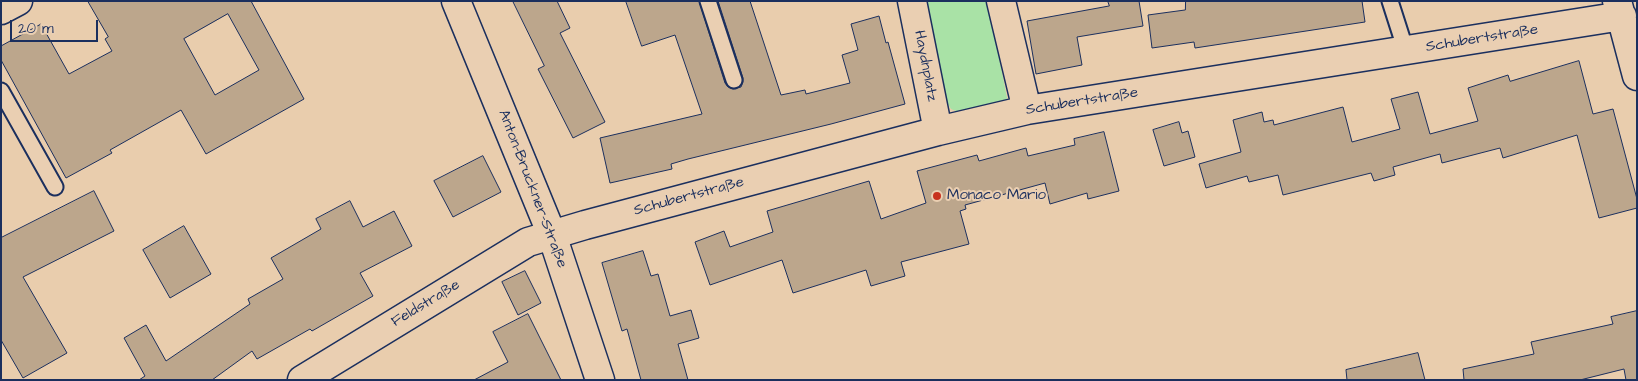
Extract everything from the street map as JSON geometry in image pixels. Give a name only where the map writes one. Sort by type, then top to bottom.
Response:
[{"type":"street","points":[[1,10],[18,1]]},
{"type":"street","name":"Anton-Bruckner-Straße","points":[[456,1],[552,235],[600,380]]},
{"type":"street","name":"Haydnplatz","points":[[912,1],[938,131]]},
{"type":"street","points":[[1001,1],[1028,110]]},
{"type":"street","points":[[1620,9],[1637,76]]},
{"type":"street","name":"Schubertstraße","points":[[552,235],[938,131],[1028,110],[1406,51],[1620,9]]},
{"type":"street","name":"Feldstraße","points":[[302,380],[528,242],[552,235]]},
{"type":"lane","points":[[708,1],[734,80]]},
{"type":"lane","points":[[1390,1],[1406,51]]},
{"type":"lane","points":[[1,91],[55,187]]},
{"type":"green space","points":[[925,1],[988,1],[1008,103],[961,113],[951,109],[945,99]]},
{"type":"building","points":[[88,1],[251,1],[304,99],[206,154],[181,110],[110,150],[112,153],[66,178],[1,60],[1,46],[41,24],[69,74],[112,51],[105,39],[108,37]],"holes":[[[228,14],[259,70],[215,95],[184,39]]]},
{"type":"building","points":[[513,1],[557,1],[570,28],[560,33],[605,122],[573,138],[538,69],[544,66]]},
{"type":"building","points":[[626,1],[699,1],[725,83],[733,89],[741,87],[743,78],[718,1],[750,1],[781,95],[805,90],[806,94],[850,83],[842,55],[858,50],[851,24],[879,16],[905,104],[688,159],[671,164],[672,169],[610,183],[600,138],[702,114],[675,35],[642,46]]},
{"type":"building","points":[[1108,1],[1139,1],[1143,26],[1077,37],[1082,65],[1036,74],[1027,21],[1109,6]]},
{"type":"building","points":[[1186,1],[1362,1],[1365,22],[1195,48],[1194,42],[1152,48],[1148,15],[1185,10]]},
{"type":"building","points":[[1579,61],[1593,114],[1613,109],[1637,199],[1637,208],[1599,218],[1577,135],[1503,158],[1500,148],[1442,163],[1440,154],[1393,167],[1395,175],[1374,181],[1371,173],[1283,195],[1278,175],[1249,182],[1247,176],[1206,188],[1199,164],[1241,152],[1233,120],[1262,112],[1264,122],[1273,120],[1274,125],[1343,107],[1352,142],[1400,129],[1391,99],[1418,92],[1430,134],[1478,121],[1468,88],[1508,75],[1510,81]]},
{"type":"building","points":[[1179,122],[1182,133],[1188,131],[1195,157],[1164,166],[1153,130]]},
{"type":"building","points":[[1104,132],[1119,191],[1088,199],[1087,193],[1050,204],[1045,183],[965,205],[966,209],[960,211],[969,244],[901,262],[905,276],[871,286],[866,270],[793,293],[782,260],[710,285],[695,242],[724,231],[730,247],[773,232],[767,211],[869,181],[881,219],[926,203],[917,171],[977,155],[979,161],[1026,148],[1028,156],[1075,145],[1074,139]]},
{"type":"building","points":[[483,156],[501,192],[453,217],[434,181]]},
{"type":"building","points":[[94,191],[114,231],[23,277],[67,353],[23,378],[1,340],[1,238]]},
{"type":"building","points":[[350,201],[363,227],[394,211],[412,246],[360,273],[373,296],[312,331],[310,329],[257,359],[252,351],[212,380],[139,380],[145,376],[124,338],[146,325],[166,361],[250,304],[248,299],[283,279],[271,258],[321,229],[316,219]]},
{"type":"building","points":[[184,226],[211,274],[170,298],[143,250]]},
{"type":"building","points":[[643,251],[651,276],[658,274],[670,316],[691,310],[699,338],[678,344],[688,380],[641,380],[627,329],[622,331],[602,263]]},
{"type":"building","points":[[525,271],[541,303],[518,315],[502,282]]},
{"type":"building","points":[[1637,311],[1637,380],[1626,380],[1624,369],[1580,380],[1464,380],[1463,369],[1534,354],[1531,342],[1613,324],[1611,317]]},
{"type":"building","points":[[528,314],[561,380],[474,380],[508,362],[493,332]]},
{"type":"building","points":[[1418,353],[1425,380],[1347,380],[1346,370]]},
{"type":"place","name":"Monaco Mario","points":[[937,196]]}]
